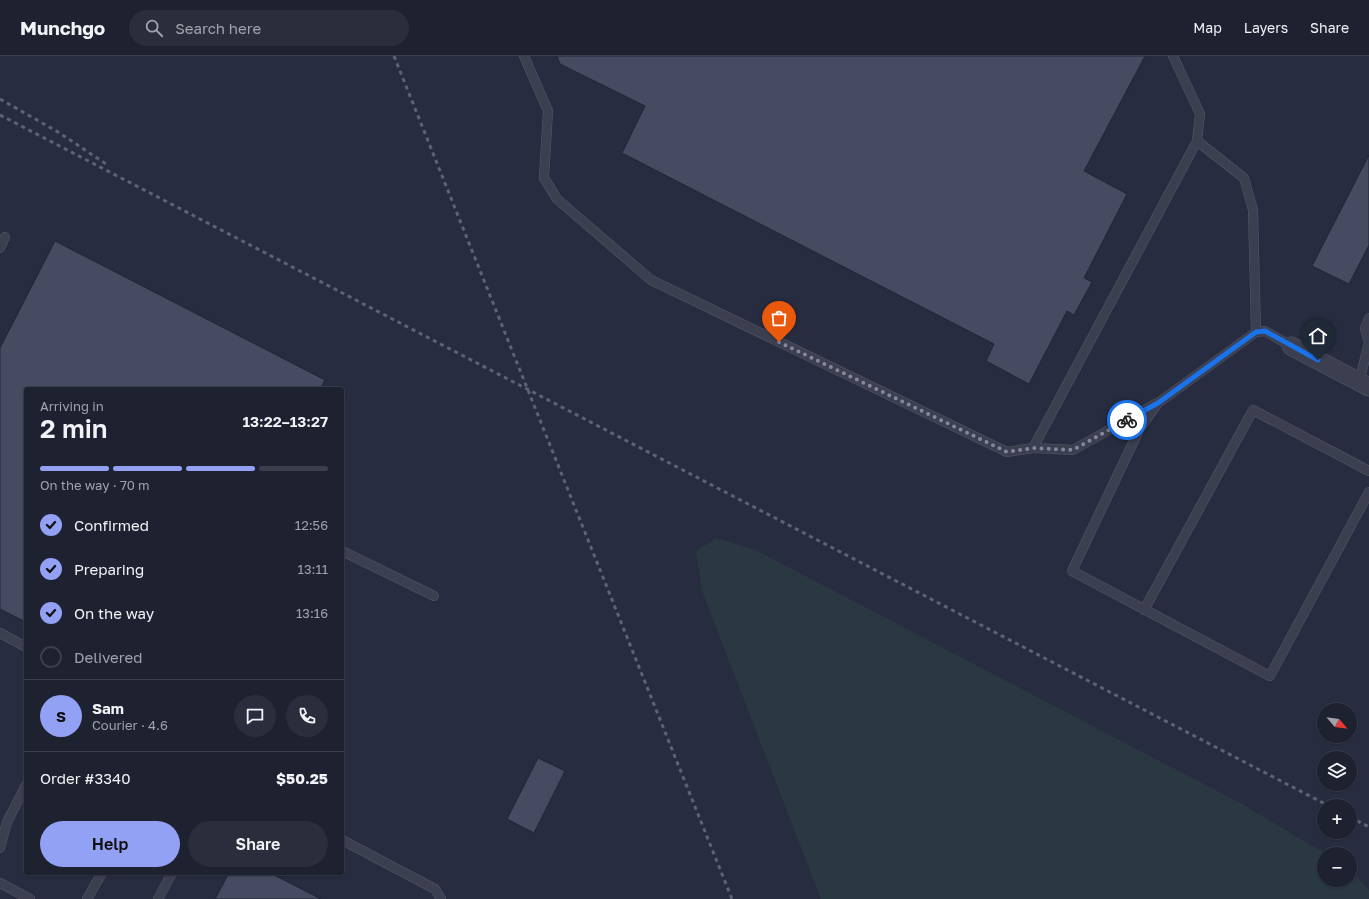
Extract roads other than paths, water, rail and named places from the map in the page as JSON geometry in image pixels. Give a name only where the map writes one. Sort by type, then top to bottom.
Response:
[{"type":"street","points":[[1291,346],[1364,384]]},
{"type":"lane","points":[[524,56],[548,111],[544,178],[557,199],[651,280],[1007,452],[1033,448],[1073,450],[1158,403],[1256,332],[1265,331],[1291,346]]},
{"type":"lane","points":[[1033,448],[1197,141],[1200,114],[1173,56]]},
{"type":"lane","points":[[1197,141],[1244,178],[1253,210],[1256,332]]},
{"type":"lane","points":[[0,248],[5,237]]},
{"type":"lane","points":[[1364,384],[1369,343],[1365,328],[1369,318]]},
{"type":"lane","points":[[1158,403],[1140,428],[1072,571],[1270,676],[1369,492]]},
{"type":"lane","points":[[1144,610],[1253,410],[1369,471]]},
{"type":"lane","points":[[344,552],[434,596]]},
{"type":"lane","points":[[0,633],[24,646]]},
{"type":"lane","points":[[0,848],[7,822],[24,789]]},
{"type":"lane","points":[[344,841],[435,889],[441,899]]},
{"type":"lane","points":[[87,899],[101,875]]},
{"type":"lane","points":[[158,899],[171,875]]},
{"type":"lane","points":[[0,883],[30,899]]},
{"type":"railway","points":[[394,56],[732,899]]},
{"type":"railway","points":[[0,99],[58,132],[109,166]]},
{"type":"railway","points":[[0,115],[1317,800]]},
{"type":"railway","points":[[1357,821],[1369,827]]}]
